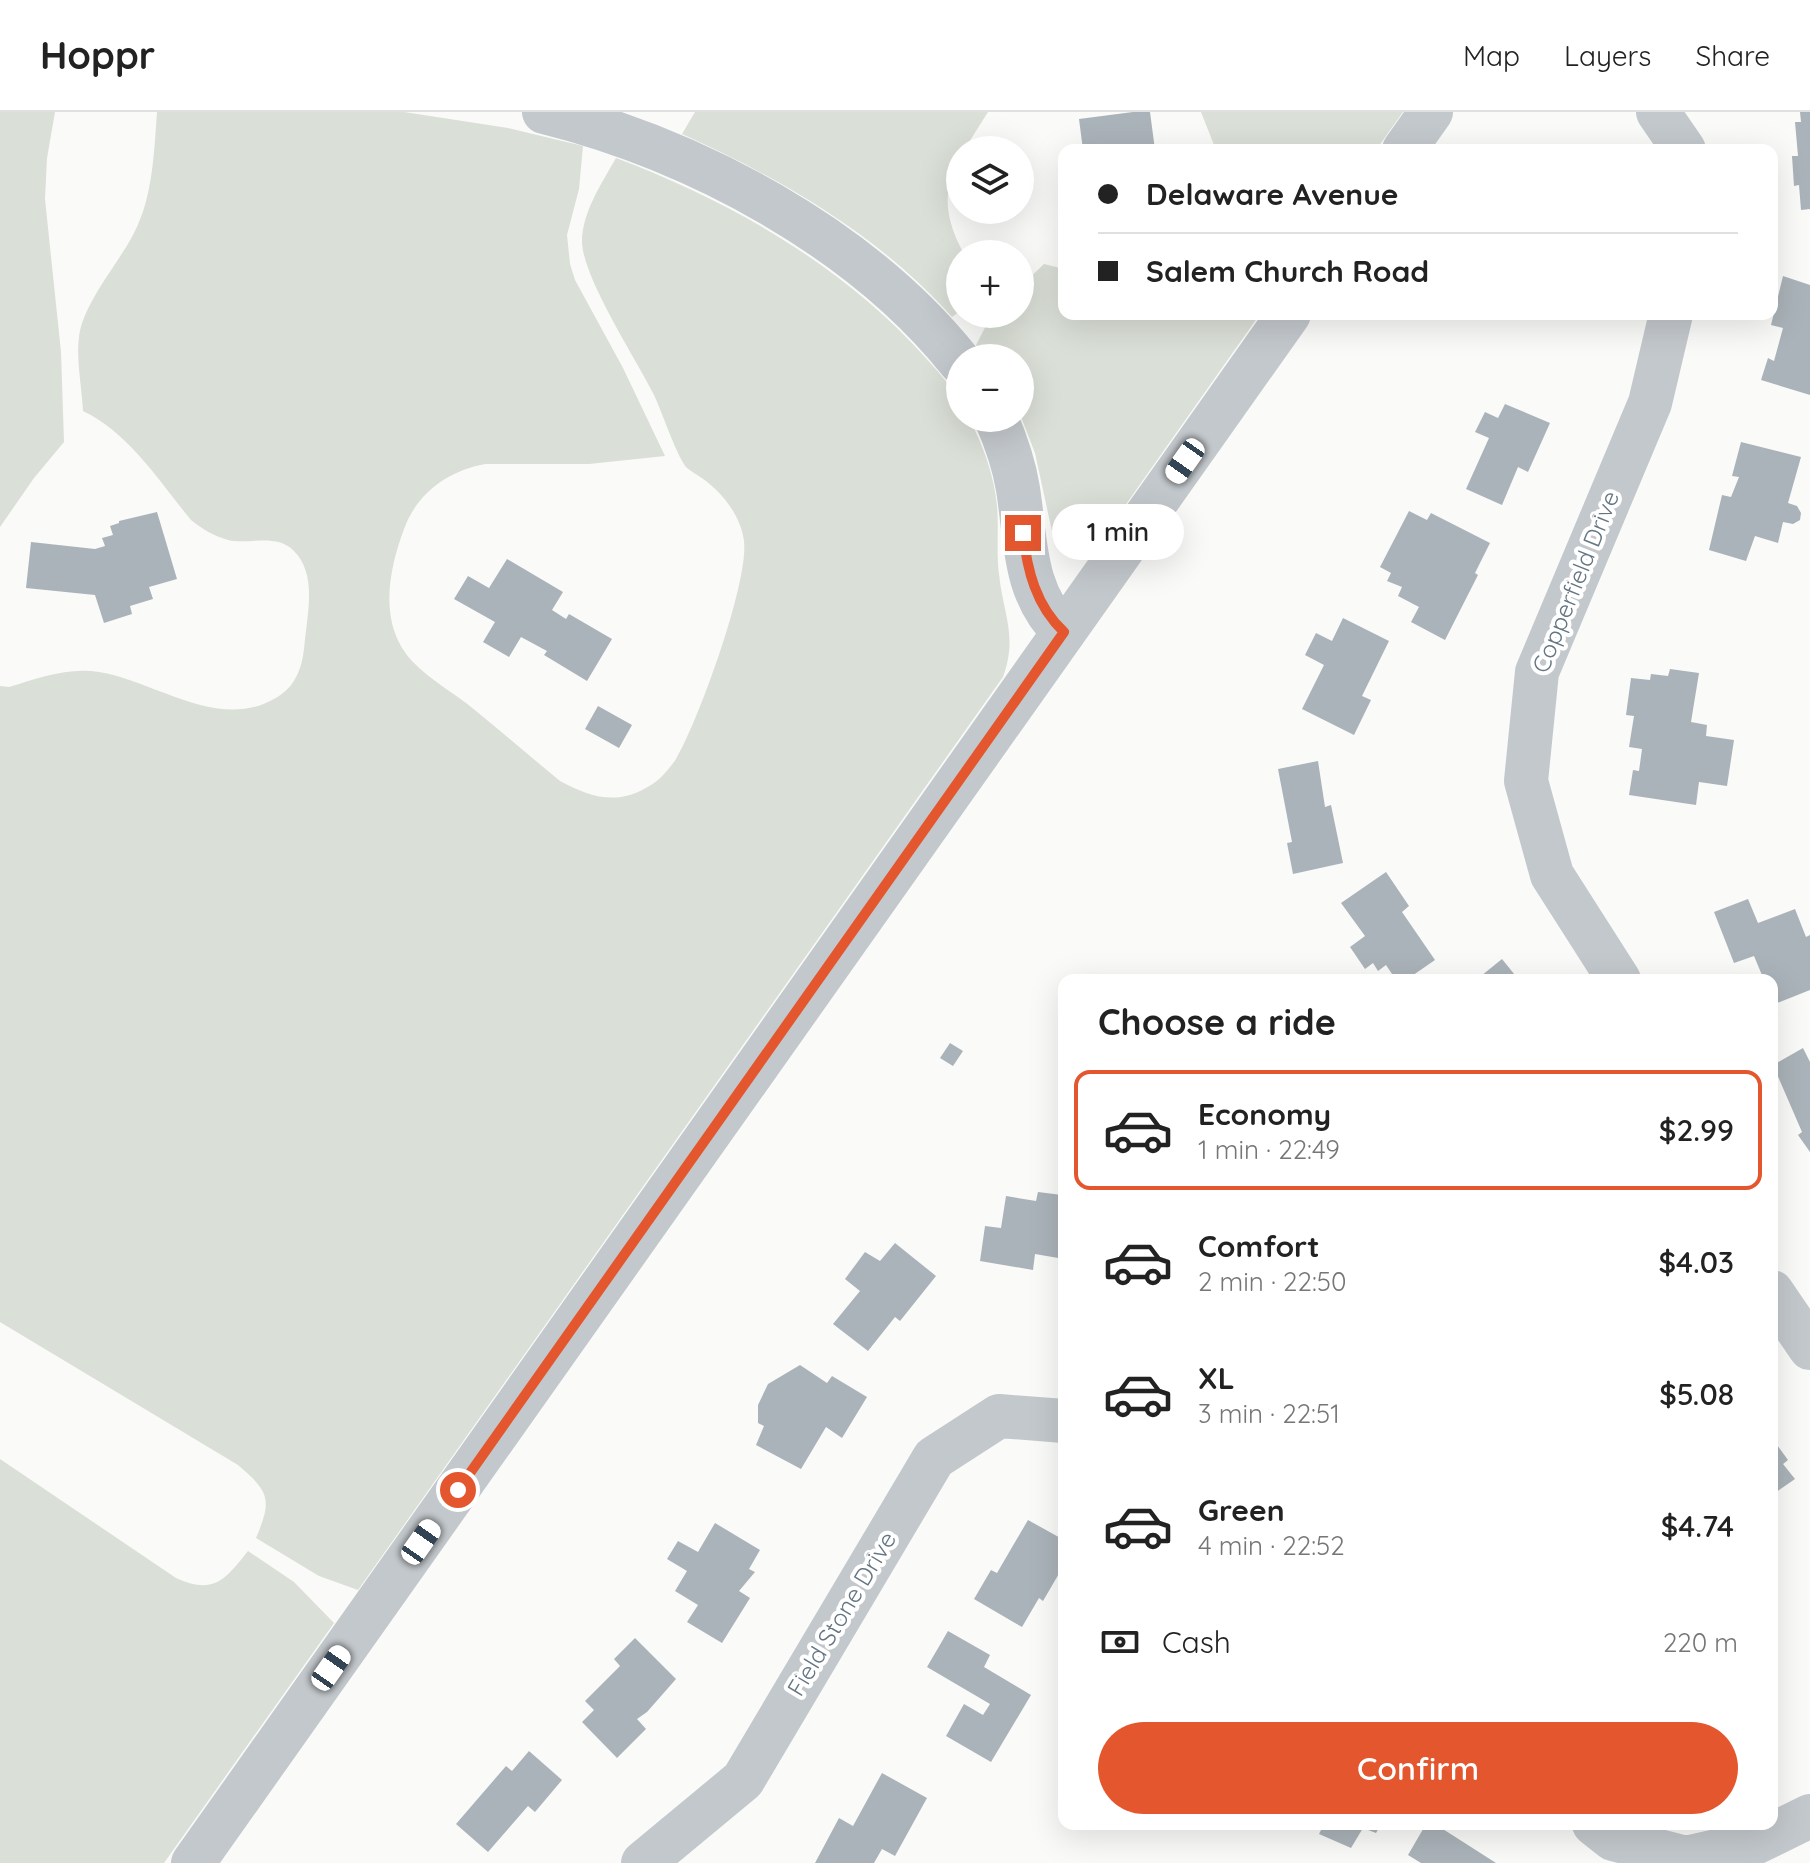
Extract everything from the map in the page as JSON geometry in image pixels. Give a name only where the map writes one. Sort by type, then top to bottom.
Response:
[{"type":"street","points":[[544,112],[660,150],[749,192],[798,222],[879,281],[925,322],[946,346]]},
{"type":"street","points":[[1408,144],[1431,112]]},
{"type":"street","points":[[1658,112],[1680,144]]},
{"type":"street","points":[[193,1863],[1285,320]]},
{"type":"street","name":"Copperfield Drive","points":[[1615,974],[1552,875],[1526,781],[1537,672],[1650,403],[1670,320]]},
{"type":"street","points":[[1001,432],[1012,459],[1018,488],[1032,581],[1049,615],[1064,632]]},
{"type":"street","points":[[1778,1301],[1810,1348]]},
{"type":"street","name":"Field Stone Drive","points":[[643,1863],[743,1780],[934,1458],[999,1416],[1058,1421]]},
{"type":"street","points":[[1602,1830],[1613,1839],[1686,1858],[1757,1842],[1810,1816]]},
{"type":"shaded area","points":[[0,112],[55,112],[47,158],[45,199],[61,352],[64,442],[0,527]]},
{"type":"shaded area","points":[[157,112],[404,112],[508,128],[583,146],[579,189],[567,235],[570,264],[575,280],[623,368],[665,456],[589,464],[485,464],[447,478],[426,494],[410,516],[394,563],[389,598],[395,632],[413,662],[560,781],[572,787],[605,797],[627,796],[654,783],[671,766],[709,685],[739,587],[743,561],[742,532],[731,507],[682,461],[654,395],[600,297],[585,257],[582,242],[585,220],[616,158],[701,194],[782,239],[821,265],[892,323],[946,382],[946,432],[976,432],[996,494],[998,565],[1009,637],[1003,677],[358,1590],[319,1576],[256,1538],[266,1505],[265,1497],[257,1482],[238,1465],[0,1322],[0,686],[9,687],[65,672],[99,672],[186,701],[231,710],[253,707],[282,694],[294,681],[304,652],[308,578],[293,550],[278,542],[228,540],[199,526],[129,445],[100,420],[83,411],[78,354],[82,324],[94,297],[140,219],[152,174]]},
{"type":"shaded area","points":[[695,112],[988,112],[973,136],[946,136],[946,224],[951,224],[957,240],[946,240],[946,311],[893,260],[827,212],[755,170],[682,134]]},
{"type":"shaded area","points":[[1201,112],[1403,112],[1380,144],[1214,144]]},
{"type":"shaded area","points":[[1044,264],[1058,268],[1058,320],[1256,320],[1105,534],[1093,548],[1079,555],[1067,554],[1053,536],[1035,453],[1027,432],[1034,432],[1034,344],[977,344],[985,328],[1034,328],[1034,274]]},
{"type":"shaded area","points":[[0,1459],[176,1578],[200,1585],[218,1582],[248,1551],[294,1582],[334,1623],[164,1863],[0,1863]]},
{"type":"building","points":[[1150,112],[1154,144],[1082,144],[1079,119]]},
{"type":"building","points":[[1800,112],[1810,112],[1810,209],[1801,210],[1799,185],[1794,186],[1792,156],[1798,156],[1795,122],[1801,122]]},
{"type":"building","points":[[1783,276],[1810,285],[1810,395],[1761,380],[1768,358],[1774,361],[1783,328],[1771,325],[1772,320],[1778,320],[1778,296]]},
{"type":"building","points":[[1505,404],[1550,423],[1528,472],[1518,467],[1502,505],[1466,489],[1489,438],[1475,432],[1485,412],[1498,418]]},
{"type":"building","points":[[1741,442],[1801,457],[1788,503],[1797,506],[1801,513],[1800,520],[1793,524],[1783,522],[1778,543],[1755,536],[1746,561],[1709,550],[1722,495],[1731,497],[1739,477],[1732,476]]},
{"type":"building","points":[[1409,511],[1427,520],[1431,513],[1490,543],[1475,573],[1478,575],[1445,640],[1411,622],[1419,607],[1398,596],[1402,587],[1387,581],[1391,573],[1380,567]]},
{"type":"building","points":[[157,512],[177,579],[149,587],[153,599],[130,606],[132,614],[104,623],[95,595],[26,588],[31,542],[95,549],[105,546],[102,538],[113,535],[110,526]]},
{"type":"building","points":[[507,559],[563,592],[552,610],[566,619],[569,614],[612,639],[587,681],[544,655],[547,651],[521,637],[509,657],[483,642],[495,622],[454,599],[468,576],[489,588]]},
{"type":"building","points":[[1343,618],[1389,641],[1362,696],[1371,700],[1354,735],[1302,709],[1324,665],[1305,655],[1316,633],[1332,641]]},
{"type":"building","points":[[1670,669],[1699,673],[1691,722],[1707,725],[1706,736],[1734,740],[1727,786],[1699,782],[1696,805],[1629,795],[1633,770],[1639,771],[1642,749],[1629,747],[1634,716],[1626,715],[1631,678],[1650,680],[1651,674],[1668,676]]},
{"type":"building","points":[[598,706],[632,725],[619,748],[585,729]]},
{"type":"building","points":[[1318,761],[1325,807],[1331,805],[1343,863],[1293,874],[1287,843],[1292,842],[1278,769]]},
{"type":"building","points":[[1386,872],[1409,906],[1402,912],[1435,960],[1415,974],[1392,974],[1386,965],[1378,971],[1373,963],[1365,969],[1350,947],[1365,936],[1341,903]]},
{"type":"building","points":[[1748,899],[1758,923],[1795,909],[1806,937],[1810,935],[1810,990],[1778,1003],[1778,974],[1762,974],[1754,956],[1734,963],[1714,912]]},
{"type":"building","points":[[1502,959],[1514,974],[1483,974]]},
{"type":"building","points":[[950,1043],[963,1051],[953,1066],[940,1058]]},
{"type":"building","points":[[1803,1048],[1810,1062],[1810,1152],[1798,1135],[1802,1132],[1778,1077],[1778,1062]]},
{"type":"building","points":[[1038,1192],[1058,1194],[1058,1258],[1035,1254],[1033,1270],[980,1261],[985,1226],[1001,1228],[1006,1196],[1036,1201]]},
{"type":"building","points":[[895,1243],[936,1276],[900,1321],[895,1317],[868,1351],[833,1324],[860,1291],[845,1279],[865,1252],[880,1261]]},
{"type":"building","points":[[800,1365],[827,1383],[832,1376],[867,1397],[842,1438],[826,1427],[801,1469],[756,1445],[764,1426],[758,1423],[758,1405],[768,1384]]},
{"type":"building","points":[[1778,1446],[1788,1460],[1783,1464],[1795,1479],[1778,1491]]},
{"type":"building","points":[[1028,1520],[1058,1537],[1058,1575],[1043,1601],[1039,1598],[1022,1627],[974,1599],[991,1570],[997,1573]]},
{"type":"building","points":[[715,1523],[760,1550],[749,1569],[755,1572],[739,1591],[750,1598],[722,1643],[687,1622],[698,1605],[675,1591],[687,1571],[667,1559],[678,1541],[698,1552]]},
{"type":"building","points":[[948,1631],[990,1655],[984,1667],[1031,1695],[991,1762],[946,1736],[964,1704],[983,1715],[990,1704],[927,1667]]},
{"type":"building","points":[[635,1638],[676,1679],[637,1719],[646,1729],[617,1758],[582,1722],[594,1710],[585,1701],[620,1666],[614,1659]]},
{"type":"building","points":[[529,1751],[562,1780],[535,1812],[528,1806],[488,1852],[456,1824],[506,1766],[512,1771]]},
{"type":"building","points":[[882,1773],[927,1798],[895,1856],[882,1849],[874,1863],[815,1863],[839,1818],[853,1826]]},
{"type":"building","points":[[1321,1830],[1362,1830],[1351,1848],[1319,1834]]},
{"type":"building","points":[[1423,1830],[1444,1830],[1496,1863],[1421,1863],[1408,1855]]},
{"type":"route","points":[[458,1490],[1064,632],[1037,594],[1028,568],[1023,533]]}]
